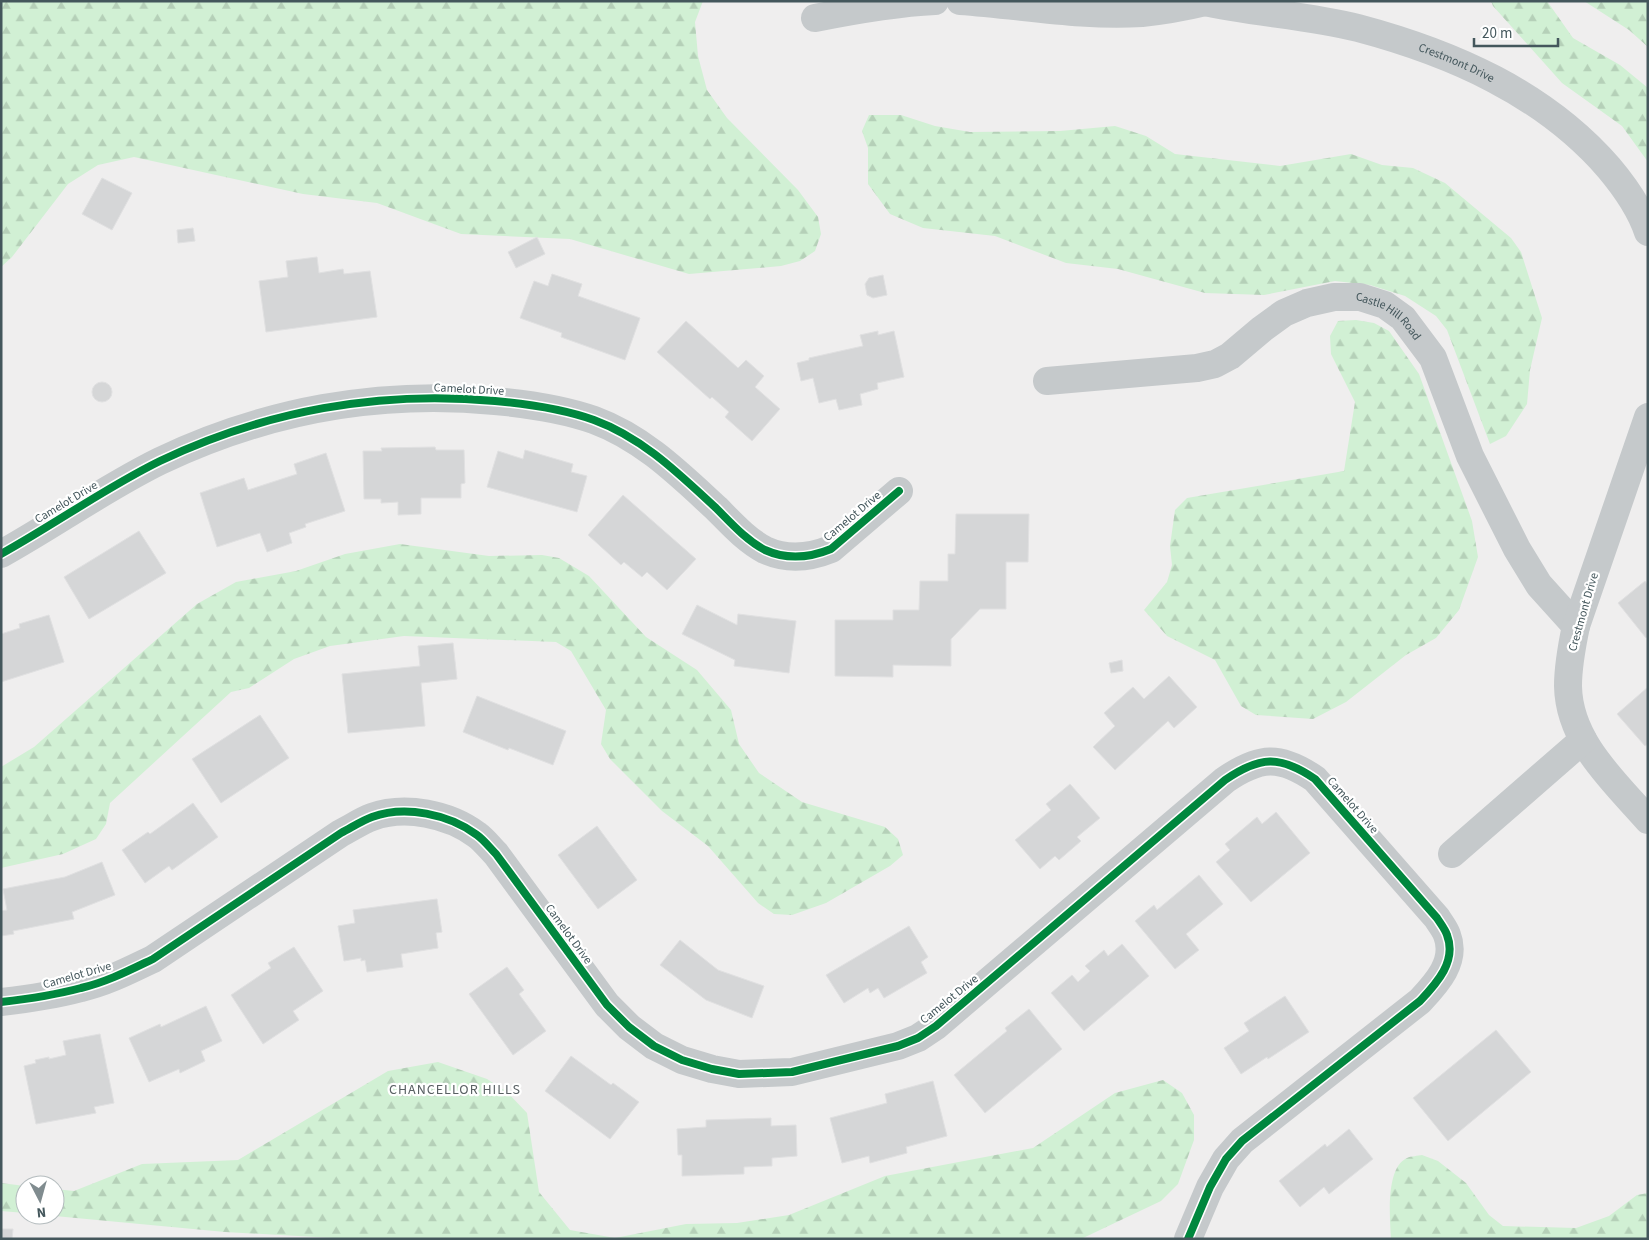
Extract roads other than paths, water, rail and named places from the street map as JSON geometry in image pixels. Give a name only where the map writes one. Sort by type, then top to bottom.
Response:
[{"type":"street","points":[[815,18],[861,9],[935,1]]},
{"type":"street","points":[[960,1],[1097,13],[1142,13],[1172,10],[1204,2]]},
{"type":"street","name":"Crestmont Drive","points":[[1204,2],[1357,28],[1444,56],[1497,80],[1547,111],[1597,154],[1634,201],[1648,232]]},
{"type":"street","name":"Castle Hill Road","points":[[1047,381],[1196,368],[1215,364],[1230,356],[1284,313],[1307,303],[1334,297],[1360,297],[1385,305],[1403,318],[1433,358],[1470,456],[1517,549],[1539,585],[1576,626]]},
{"type":"street","name":"Camelot Drive","points":[[1,554],[132,476],[194,446],[238,429],[304,411],[386,400],[430,397],[524,404],[557,410],[593,420],[622,432],[647,448],[676,471],[742,533],[763,549],[792,557],[818,554],[831,549],[899,491]]},
{"type":"street","name":"Crestmont Drive","points":[[1648,417],[1576,626],[1571,649],[1568,687],[1570,708],[1576,728],[1583,740],[1597,762],[1648,820]]},
{"type":"street","points":[[1452,854],[1583,740]]},
{"type":"street","name":"Camelot Drive","points":[[1,1002],[43,997],[75,990],[121,974],[153,958],[341,833],[372,817],[401,811],[429,814],[448,820],[457,823],[478,836],[496,854],[607,1005],[629,1027],[654,1046],[682,1060],[712,1069],[739,1074],[792,1072],[898,1046],[918,1038],[1226,780],[1241,769],[1261,762],[1280,762],[1299,768],[1315,779],[1437,918],[1447,935],[1450,950],[1447,966],[1435,985],[1420,1001],[1237,1147],[1226,1159],[1210,1187],[1188,1239]]},
{"type":"district","name":"CHANCELLOR HILLS","points":[[455,1089]]}]
